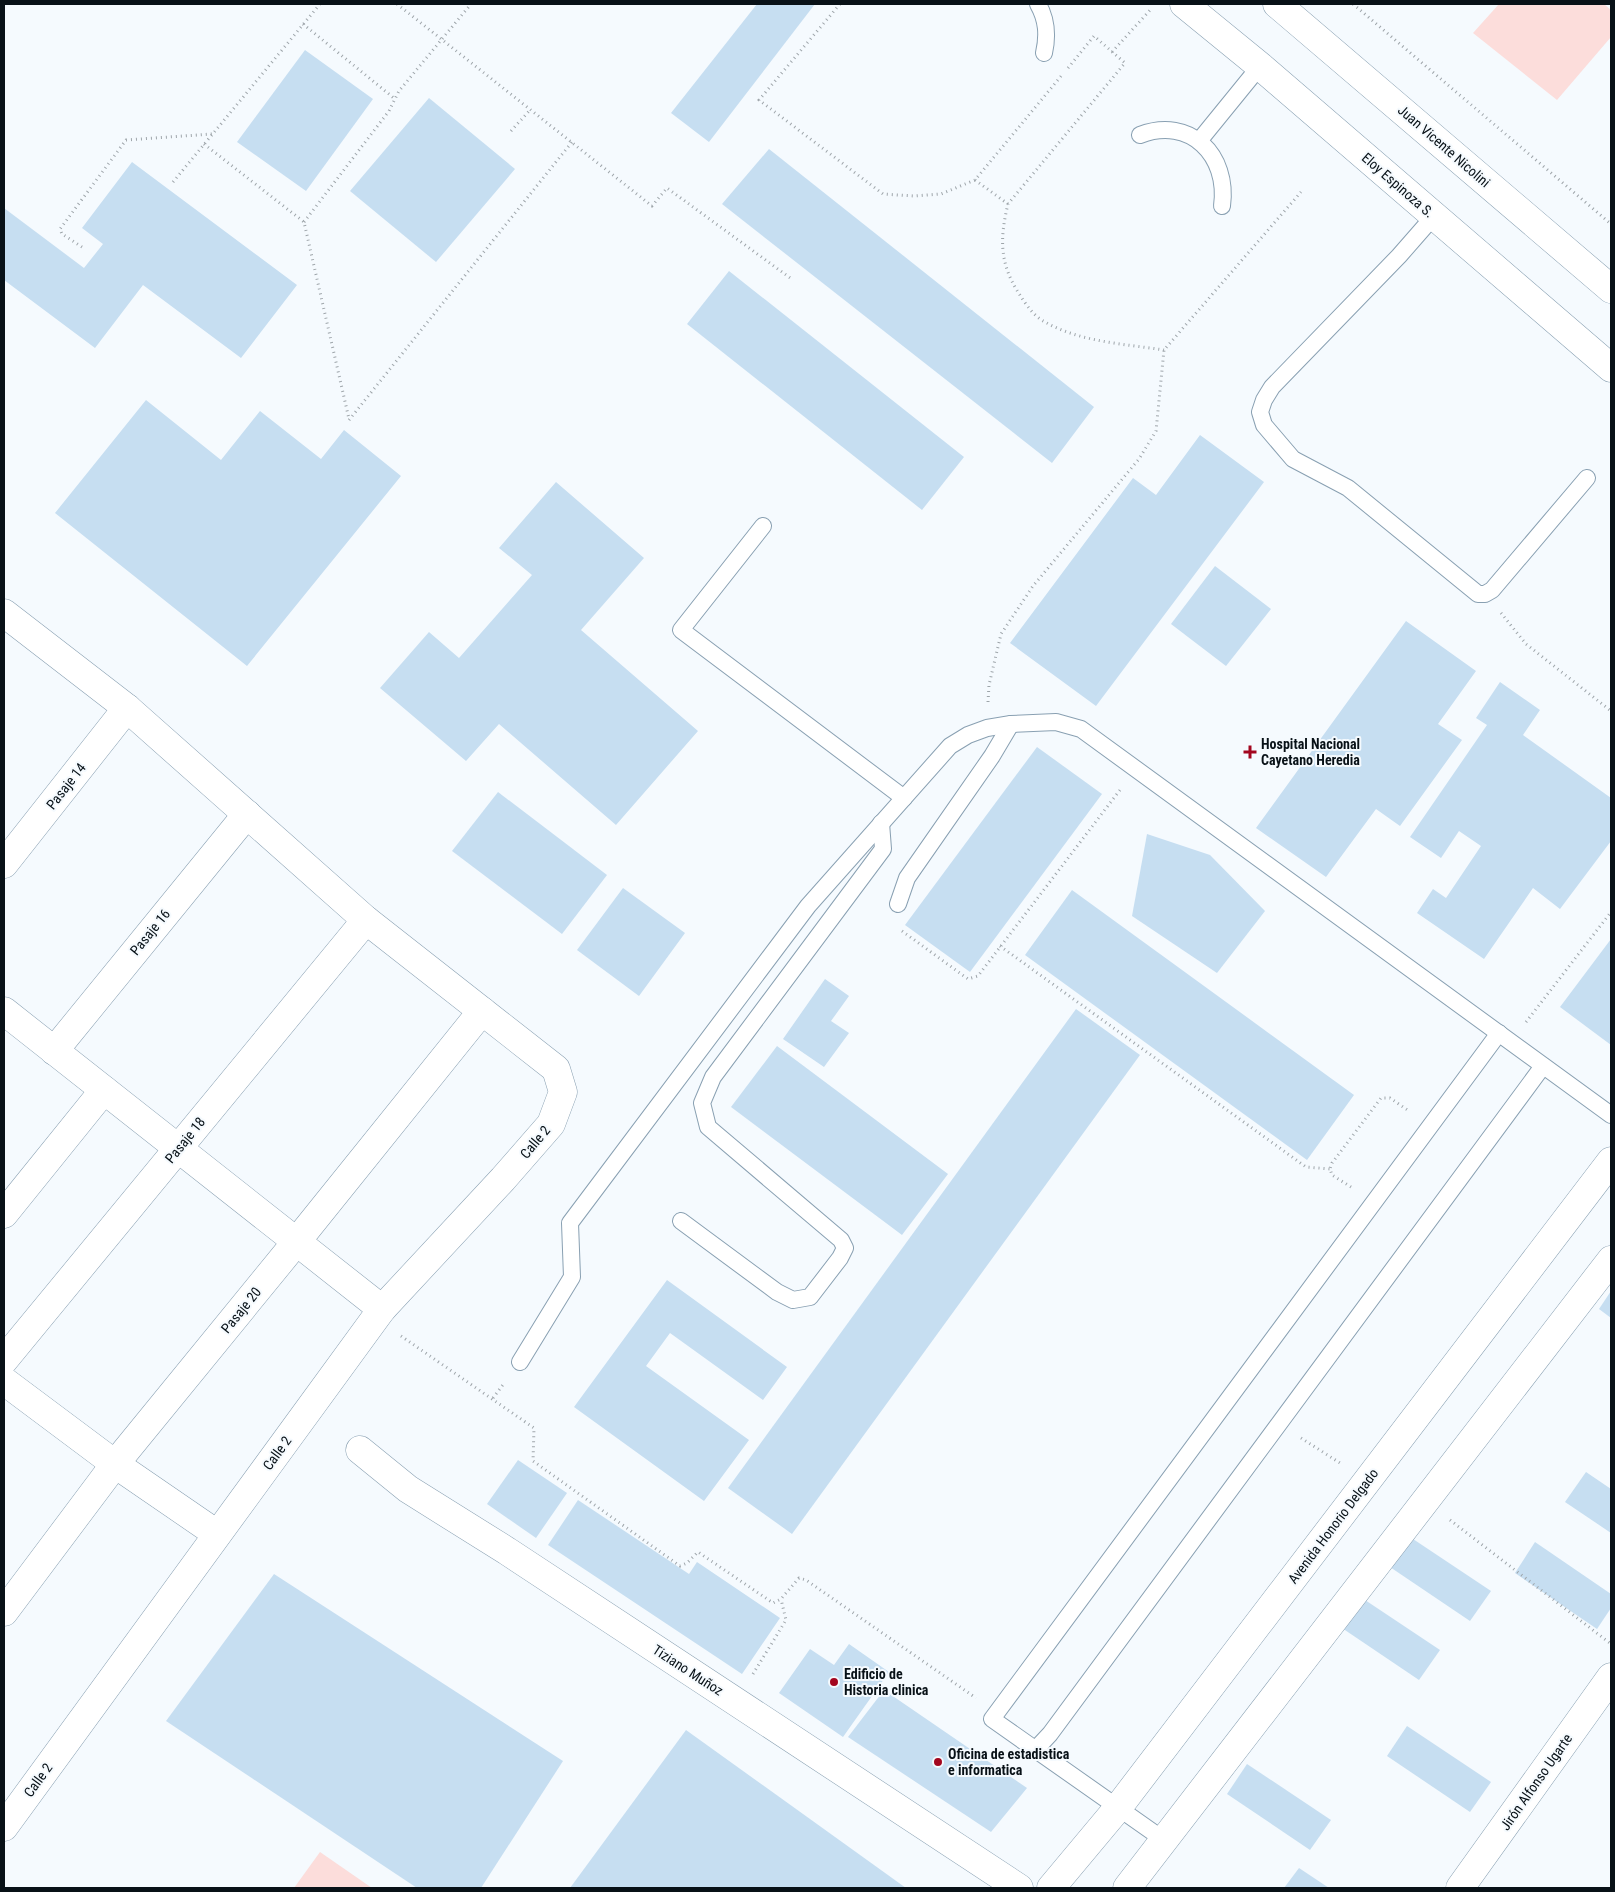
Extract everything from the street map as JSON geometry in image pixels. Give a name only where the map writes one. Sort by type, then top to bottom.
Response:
[{"type":"street","name":"Eloy Espinoza S.","points":[[1184,4],[1260,66],[1611,368]]},
{"type":"street","name":"Juan Vicente Nicolini","points":[[1278,4],[1611,289]]},
{"type":"street","points":[[4,613],[127,708],[366,920],[482,1011]]},
{"type":"street","name":"Pasaje 14","points":[[4,864],[127,708]]},
{"type":"street","name":"Pasaje 16","points":[[54,1051],[247,814]]},
{"type":"street","name":"Pasaje 18","points":[[4,1360],[366,920]]},
{"type":"street","points":[[4,1011],[297,1241],[379,1314]]},
{"type":"street","name":"Calle 2","points":[[4,1827],[379,1314],[551,1124],[563,1092],[556,1070],[482,1011]]},
{"type":"street","name":"Pasaje 20","points":[[4,1612],[115,1464],[482,1011]]},
{"type":"street","points":[[4,1214],[104,1090]]},
{"type":"street","name":"Avenida Honorio Delgado","points":[[1051,1888],[1117,1809],[1611,1161]]},
{"type":"street","points":[[1127,1888],[1611,1260]]},
{"type":"street","points":[[4,1381],[115,1464],[217,1534]]},
{"type":"street","name":"Tiziano Muñoz","points":[[360,1450],[408,1489],[508,1551],[1019,1888]]},
{"type":"street","name":"Jirón Alfonso Ugarte","points":[[1474,1884],[1611,1677]]},
{"type":"lane","points":[[1038,4],[1043,12],[1046,26],[1047,40],[1044,53]]},
{"type":"lane","points":[[1199,141],[1260,66]]},
{"type":"lane","points":[[1140,135],[1152,131],[1166,130],[1183,133],[1199,141],[1207,149],[1220,169],[1224,187],[1222,206]]},
{"type":"lane","points":[[1434,216],[1399,256],[1272,387],[1264,400],[1260,412],[1264,425],[1293,459],[1348,488],[1478,594],[1485,594],[1492,590],[1587,478]]},
{"type":"lane","points":[[763,526],[680,630],[904,798]]},
{"type":"lane","points":[[520,1362],[572,1277],[570,1223],[808,906],[950,746],[968,735],[987,728],[1011,724],[1056,722],[1081,729],[1611,1115]]},
{"type":"lane","points":[[898,904],[907,878],[992,756],[1011,724]]},
{"type":"lane","points":[[681,1221],[777,1292],[794,1300],[810,1297],[840,1258],[844,1248],[841,1240],[708,1127],[702,1103],[713,1077],[884,849],[881,823]]},
{"type":"lane","points":[[1164,1840],[1117,1809],[992,1719],[1430,1125],[1505,1037]]},
{"type":"lane","points":[[1035,1750],[1056,1726],[1543,1066]]},
{"type":"path","points":[[173,182],[320,4]]},
{"type":"path","points":[[397,4],[652,206],[667,188],[794,280]]},
{"type":"path","points":[[304,222],[389,111],[399,91],[471,4]]},
{"type":"path","points":[[840,4],[759,100],[884,194],[914,196],[941,194],[975,180],[1094,36],[1125,63],[1008,204],[1003,224],[1002,252],[1010,279],[1026,306],[1044,322],[1069,333],[1164,350]]},
{"type":"path","points":[[1112,52],[1156,4]]},
{"type":"path","points":[[1353,4],[1611,224]]},
{"type":"path","points":[[303,24],[394,99]]},
{"type":"path","points":[[512,131],[530,110]]},
{"type":"path","points":[[82,247],[62,234],[60,229],[126,140],[213,134]]},
{"type":"path","points":[[204,144],[304,222],[349,420],[572,142]]},
{"type":"path","points":[[975,180],[1008,204]]},
{"type":"path","points":[[987,728],[989,685],[1001,634],[1032,586],[1139,459],[1156,431],[1164,350],[1301,192]]},
{"type":"path","points":[[1485,594],[1526,644],[1611,711]]},
{"type":"path","points":[[898,904],[900,929],[968,979],[978,976],[1136,769]]},
{"type":"path","points":[[1505,1037],[1611,912]]},
{"type":"path","points":[[1000,946],[1306,1167],[1330,1169]]},
{"type":"path","points":[[1374,1202],[1332,1175],[1330,1169],[1332,1163],[1381,1098],[1390,1098],[1430,1125]]},
{"type":"path","points":[[379,1314],[534,1428],[533,1461],[680,1566],[687,1563],[698,1552],[773,1604],[782,1599],[799,1578],[806,1580],[997,1712]]},
{"type":"path","points":[[1426,1501],[1611,1644]]},
{"type":"path","points":[[736,1701],[786,1620],[782,1599]]},
{"type":"shaded area","points":[[1499,4],[1604,4],[1611,10],[1611,37],[1557,100],[1473,33]]},
{"type":"shaded area","points":[[320,1852],[372,1888],[294,1888]]},
{"type":"building","points":[[757,4],[815,4],[709,142],[671,113]]},
{"type":"building","points":[[305,50],[373,99],[306,191],[237,142]]},
{"type":"building","points":[[429,98],[515,169],[436,262],[350,191]]},
{"type":"building","points":[[769,149],[1094,407],[1052,463],[722,204]]},
{"type":"building","points":[[132,162],[297,285],[241,358],[143,285],[95,348],[4,280],[4,208],[84,268],[103,244],[82,228]]},
{"type":"building","points":[[729,271],[964,457],[922,510],[687,324]]},
{"type":"building","points":[[146,400],[221,460],[260,411],[321,459],[344,430],[401,476],[247,666],[55,513]]},
{"type":"building","points":[[1200,435],[1264,482],[1096,706],[1010,643],[1133,478],[1156,495]]},
{"type":"building","points":[[556,482],[644,558],[581,630],[698,731],[616,825],[499,724],[466,761],[380,688],[429,632],[459,658],[532,575],[499,548]]},
{"type":"building","points":[[1215,566],[1271,609],[1226,666],[1171,624]]},
{"type":"building","points":[[1406,621],[1476,671],[1438,724],[1462,740],[1400,826],[1376,809],[1326,877],[1256,828]]},
{"type":"building","points":[[1500,682],[1540,710],[1523,735],[1611,798],[1611,841],[1560,909],[1533,888],[1484,959],[1417,913],[1433,889],[1446,898],[1481,846],[1459,831],[1441,858],[1410,837],[1487,725],[1476,718]]},
{"type":"building","points":[[1037,747],[1102,794],[970,972],[905,925]]},
{"type":"building","points":[[498,792],[607,875],[562,934],[452,851]]},
{"type":"building","points":[[1147,834],[1210,855],[1265,911],[1217,973],[1132,916]]},
{"type":"building","points":[[623,888],[685,933],[639,996],[577,950]]},
{"type":"building","points":[[1072,890],[1354,1095],[1307,1160],[1025,955]]},
{"type":"building","points":[[1611,939],[1611,1045],[1560,1007]]},
{"type":"building","points":[[825,979],[849,996],[831,1021],[849,1033],[824,1067],[783,1039]]},
{"type":"building","points":[[1076,1009],[1140,1055],[792,1534],[728,1488]]},
{"type":"building","points":[[777,1046],[948,1174],[902,1235],[731,1107]]},
{"type":"building","points":[[667,1280],[787,1367],[763,1400],[670,1333],[646,1366],[749,1440],[704,1501],[574,1407]]},
{"type":"building","points":[[1611,1291],[1611,1318],[1599,1309]]},
{"type":"building","points":[[518,1460],[567,1493],[536,1538],[487,1504]]},
{"type":"building","points":[[1586,1472],[1611,1489],[1611,1533],[1565,1502]]},
{"type":"building","points":[[578,1500],[689,1574],[697,1562],[780,1618],[742,1674],[548,1545]]},
{"type":"building","points":[[1407,1535],[1491,1591],[1470,1621],[1387,1565]]},
{"type":"building","points":[[1535,1542],[1611,1594],[1611,1608],[1597,1629],[1515,1573]]},
{"type":"building","points":[[274,1574],[563,1761],[481,1888],[417,1888],[166,1721]]},
{"type":"building","points":[[1356,1594],[1440,1650],[1419,1680],[1336,1624]]},
{"type":"building","name":"Edificio de Historia clinica","points":[[849,1644],[889,1672],[843,1737],[779,1693],[810,1649],[834,1665]]},
{"type":"building","name":"Oficina de estadistica e informatica","points":[[884,1690],[1027,1788],[991,1832],[848,1737]]},
{"type":"building","points":[[1407,1726],[1491,1782],[1470,1812],[1387,1756]]},
{"type":"building","points":[[686,1730],[906,1888],[570,1888]]},
{"type":"building","points":[[1247,1764],[1331,1820],[1310,1850],[1227,1794]]},
{"type":"building","points":[[1299,1868],[1329,1888],[1284,1888]]},
{"type":"place","name":"Hospital Nacional Cayetano Heredia","points":[[1250,752]]},
{"type":"place","name":"Edificio de Historia clinica","points":[[834,1682]]},
{"type":"place","name":"Oficina de estadistica e informatica","points":[[938,1762]]}]
